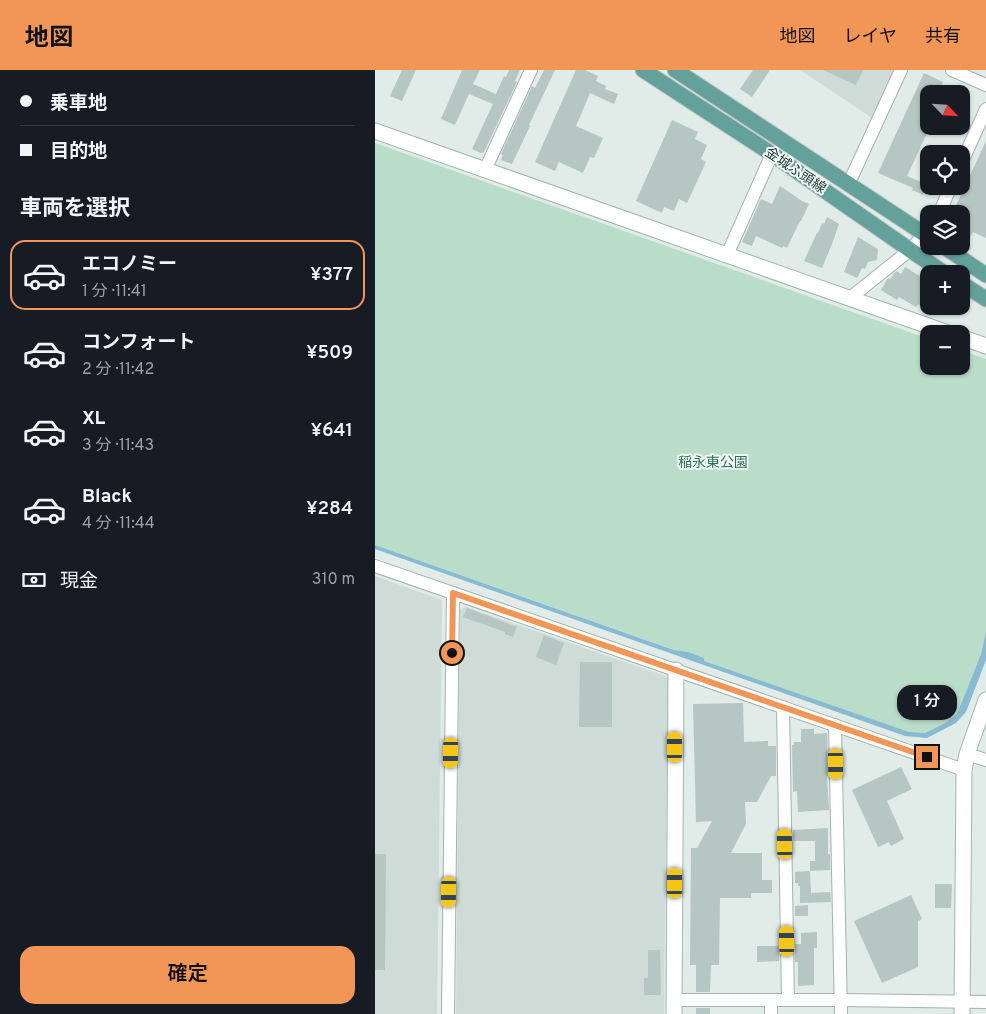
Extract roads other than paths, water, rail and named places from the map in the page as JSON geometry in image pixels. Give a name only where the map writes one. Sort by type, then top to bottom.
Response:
[{"type":"main road","name":"金城ふ頭線","points":[[643,70],[771,154],[932,265]]},
{"type":"main road","name":"金城ふ頭線","points":[[675,70],[848,184],[920,229]]},
{"type":"main road","points":[[957,255],[986,274]]},
{"type":"main road","points":[[970,289],[986,299]]},
{"type":"street","points":[[485,170],[531,70]]},
{"type":"street","points":[[848,184],[901,70]]},
{"type":"street","points":[[952,70],[986,85]]},
{"type":"street","points":[[970,145],[986,109]]},
{"type":"street","points":[[375,131],[926,325]]},
{"type":"street","points":[[727,255],[771,154]]},
{"type":"street","points":[[850,298],[920,240]]},
{"type":"street","points":[[970,340],[986,346]]},
{"type":"street","points":[[375,566],[964,770]]},
{"type":"street","points":[[448,1014],[453,593]]},
{"type":"street","points":[[676,670],[674,1007],[771,1000],[841,1000],[962,1008],[986,1002]]},
{"type":"street","points":[[962,1008],[964,770],[967,754],[986,700]]},
{"type":"street","points":[[783,707],[787,1000]]},
{"type":"street","points":[[835,725],[841,1014]]},
{"type":"street","points":[[967,754],[986,760]]},
{"type":"street","points":[[771,1000],[771,1014]]},
{"type":"water","points":[[375,545],[674,650],[688,652],[704,658],[704,661],[909,732],[925,733],[945,723],[957,714],[981,654],[986,631],[986,660],[966,712],[956,723],[927,738],[905,736],[375,549]]},
{"type":"park label","name":"稲永東公園","points":[[713,463]]}]
